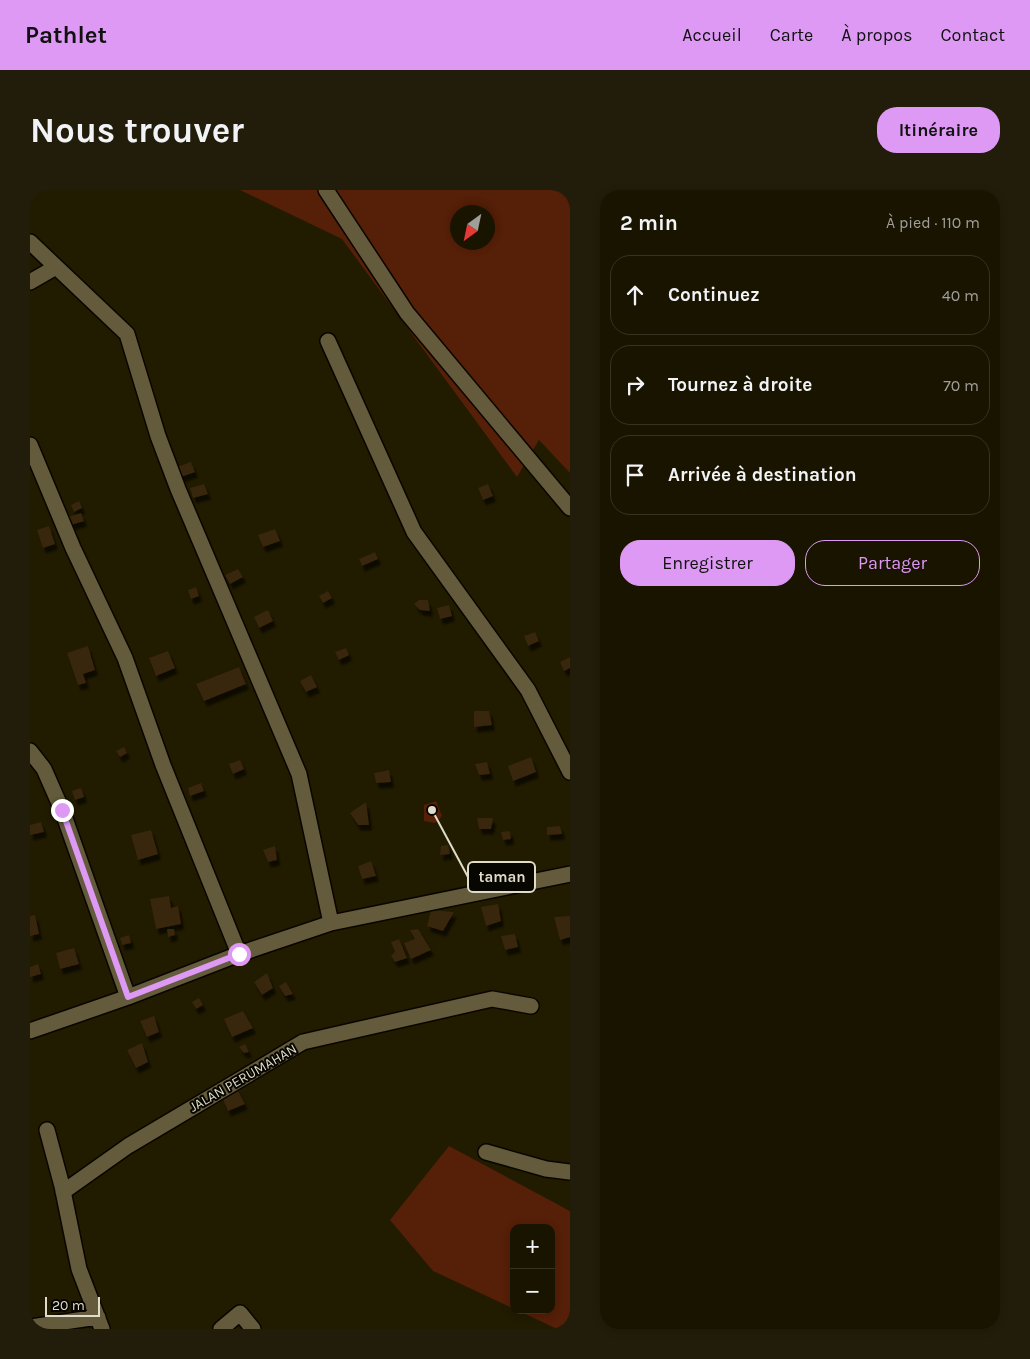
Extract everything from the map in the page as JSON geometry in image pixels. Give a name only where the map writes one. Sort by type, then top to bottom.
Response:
[{"type":"street","points":[[326,190],[407,313],[570,508]]},
{"type":"street","points":[[30,242],[127,334],[178,489],[299,774],[331,923]]},
{"type":"street","points":[[30,282],[56,267]]},
{"type":"street","points":[[328,341],[414,532],[528,690],[570,772]]},
{"type":"street","points":[[30,446],[73,548],[125,658],[163,765],[239,954]]},
{"type":"street","points":[[30,751],[44,769],[62,810],[128,997]]},
{"type":"street","points":[[30,1031],[128,997],[239,954],[331,923],[570,874]]},
{"type":"street","name":"JALAN PERUMAHAN","points":[[63,1192],[128,1146],[303,1042],[492,999],[531,1006]]},
{"type":"street","points":[[30,1327],[100,1323],[79,1269],[63,1192],[47,1130]]},
{"type":"street","points":[[486,1152],[546,1169],[570,1172]]},
{"type":"street","points":[[221,1329],[240,1313],[253,1329]]},
{"type":"shaded area","points":[[240,190],[570,190],[570,473],[539,440],[517,477],[342,239]]},
{"type":"shaded area","points":[[436,801],[442,816],[435,823],[424,821],[424,805]]},
{"type":"shaded area","points":[[449,1146],[570,1211],[570,1329],[557,1329],[525,1314],[555,1314],[555,1224],[510,1224],[510,1307],[433,1271],[390,1220]]},
{"type":"building","points":[[191,462],[195,472],[181,477],[177,467]]},
{"type":"building","points":[[204,484],[208,494],[193,498],[190,488]]},
{"type":"building","points":[[488,484],[493,496],[483,500],[478,488]]},
{"type":"building","points":[[79,501],[82,508],[74,512],[71,505]]},
{"type":"building","points":[[81,513],[84,521],[71,525],[68,517]]},
{"type":"building","points":[[49,526],[55,544],[43,548],[37,530]]},
{"type":"building","points":[[275,529],[280,541],[263,547],[258,535]]},
{"type":"building","points":[[375,552],[378,559],[362,566],[359,559]]},
{"type":"building","points":[[238,569],[243,577],[230,584],[225,575]]},
{"type":"building","points":[[196,587],[199,596],[191,599],[188,590]]},
{"type":"building","points":[[328,591],[332,598],[323,603],[319,596]]},
{"type":"building","points":[[419,600],[428,600],[430,611],[420,610],[414,604]]},
{"type":"building","points":[[449,605],[452,616],[440,619],[437,608]]},
{"type":"building","points":[[268,610],[273,621],[259,628],[254,617]]},
{"type":"building","points":[[535,632],[539,641],[528,646],[524,636]]},
{"type":"building","points":[[88,646],[95,670],[83,674],[86,683],[78,685],[67,653]]},
{"type":"building","points":[[346,648],[349,655],[339,660],[335,652]]},
{"type":"building","points":[[168,651],[175,668],[156,676],[149,658]]},
{"type":"building","points":[[570,657],[570,668],[564,671],[560,662]]},
{"type":"building","points":[[239,667],[246,684],[204,701],[196,684]]},
{"type":"building","points":[[311,675],[317,687],[306,692],[300,681]]},
{"type":"building","points":[[474,711],[489,711],[492,725],[474,727]]},
{"type":"building","points":[[124,747],[127,753],[120,757],[116,751]]},
{"type":"building","points":[[531,757],[536,772],[513,781],[508,766]]},
{"type":"building","points":[[240,760],[244,769],[233,774],[229,764]]},
{"type":"building","points":[[487,762],[490,774],[479,775],[475,764]]},
{"type":"building","points":[[389,770],[391,782],[376,783],[374,773]]},
{"type":"building","points":[[201,783],[204,791],[190,796],[188,788]]},
{"type":"building","points":[[81,788],[84,797],[75,800],[72,791]]},
{"type":"building","points":[[366,802],[369,825],[358,825],[350,813]]},
{"type":"building","points":[[477,818],[493,818],[491,829],[479,829]]},
{"type":"building","points":[[41,822],[44,832],[30,835],[30,825]]},
{"type":"building","points":[[560,826],[562,834],[547,835],[547,827]]},
{"type":"building","points":[[151,830],[158,854],[138,860],[131,835]]},
{"type":"building","points":[[510,831],[511,839],[503,840],[501,832]]},
{"type":"building","points":[[448,845],[450,854],[440,855],[441,846]]},
{"type":"building","points":[[275,846],[277,860],[268,862],[263,850]]},
{"type":"building","points":[[371,861],[376,876],[362,879],[358,866]]},
{"type":"building","points":[[169,896],[171,908],[178,906],[181,924],[156,929],[150,899]]},
{"type":"building","points":[[498,904],[501,921],[486,926],[481,907]]},
{"type":"building","points":[[431,910],[454,912],[443,931],[427,926]]},
{"type":"building","points":[[35,915],[39,934],[30,936],[30,916]]},
{"type":"building","points":[[570,916],[570,937],[560,940],[554,917]]},
{"type":"building","points":[[167,929],[174,929],[175,935],[168,937]]},
{"type":"building","points":[[418,929],[431,950],[411,959],[404,943],[415,939],[410,930]]},
{"type":"building","points":[[515,934],[518,947],[505,950],[501,936]]},
{"type":"building","points":[[129,935],[131,943],[122,945],[120,938]]},
{"type":"building","points":[[399,939],[407,958],[395,962],[391,956],[395,952],[391,942]]},
{"type":"building","points":[[74,948],[79,964],[60,969],[56,953]]},
{"type":"building","points":[[38,964],[41,974],[30,977],[30,967]]},
{"type":"building","points":[[267,973],[273,988],[262,995],[254,982]]},
{"type":"building","points":[[286,982],[293,994],[285,996],[279,986]]},
{"type":"building","points":[[199,998],[203,1005],[196,1009],[192,1002]]},
{"type":"building","points":[[243,1011],[253,1028],[232,1037],[224,1019]]},
{"type":"building","points":[[154,1016],[159,1032],[147,1037],[140,1021]]},
{"type":"building","points":[[142,1043],[148,1062],[136,1068],[127,1050]]},
{"type":"building","points":[[245,1044],[249,1052],[244,1053],[239,1047]]},
{"type":"building","points":[[237,1089],[245,1104],[228,1111],[222,1097]]},
{"type":"place","name":"taman","points":[[432,810]]},
{"type":"route","points":[[62,810],[128,997],[239,954]]}]
